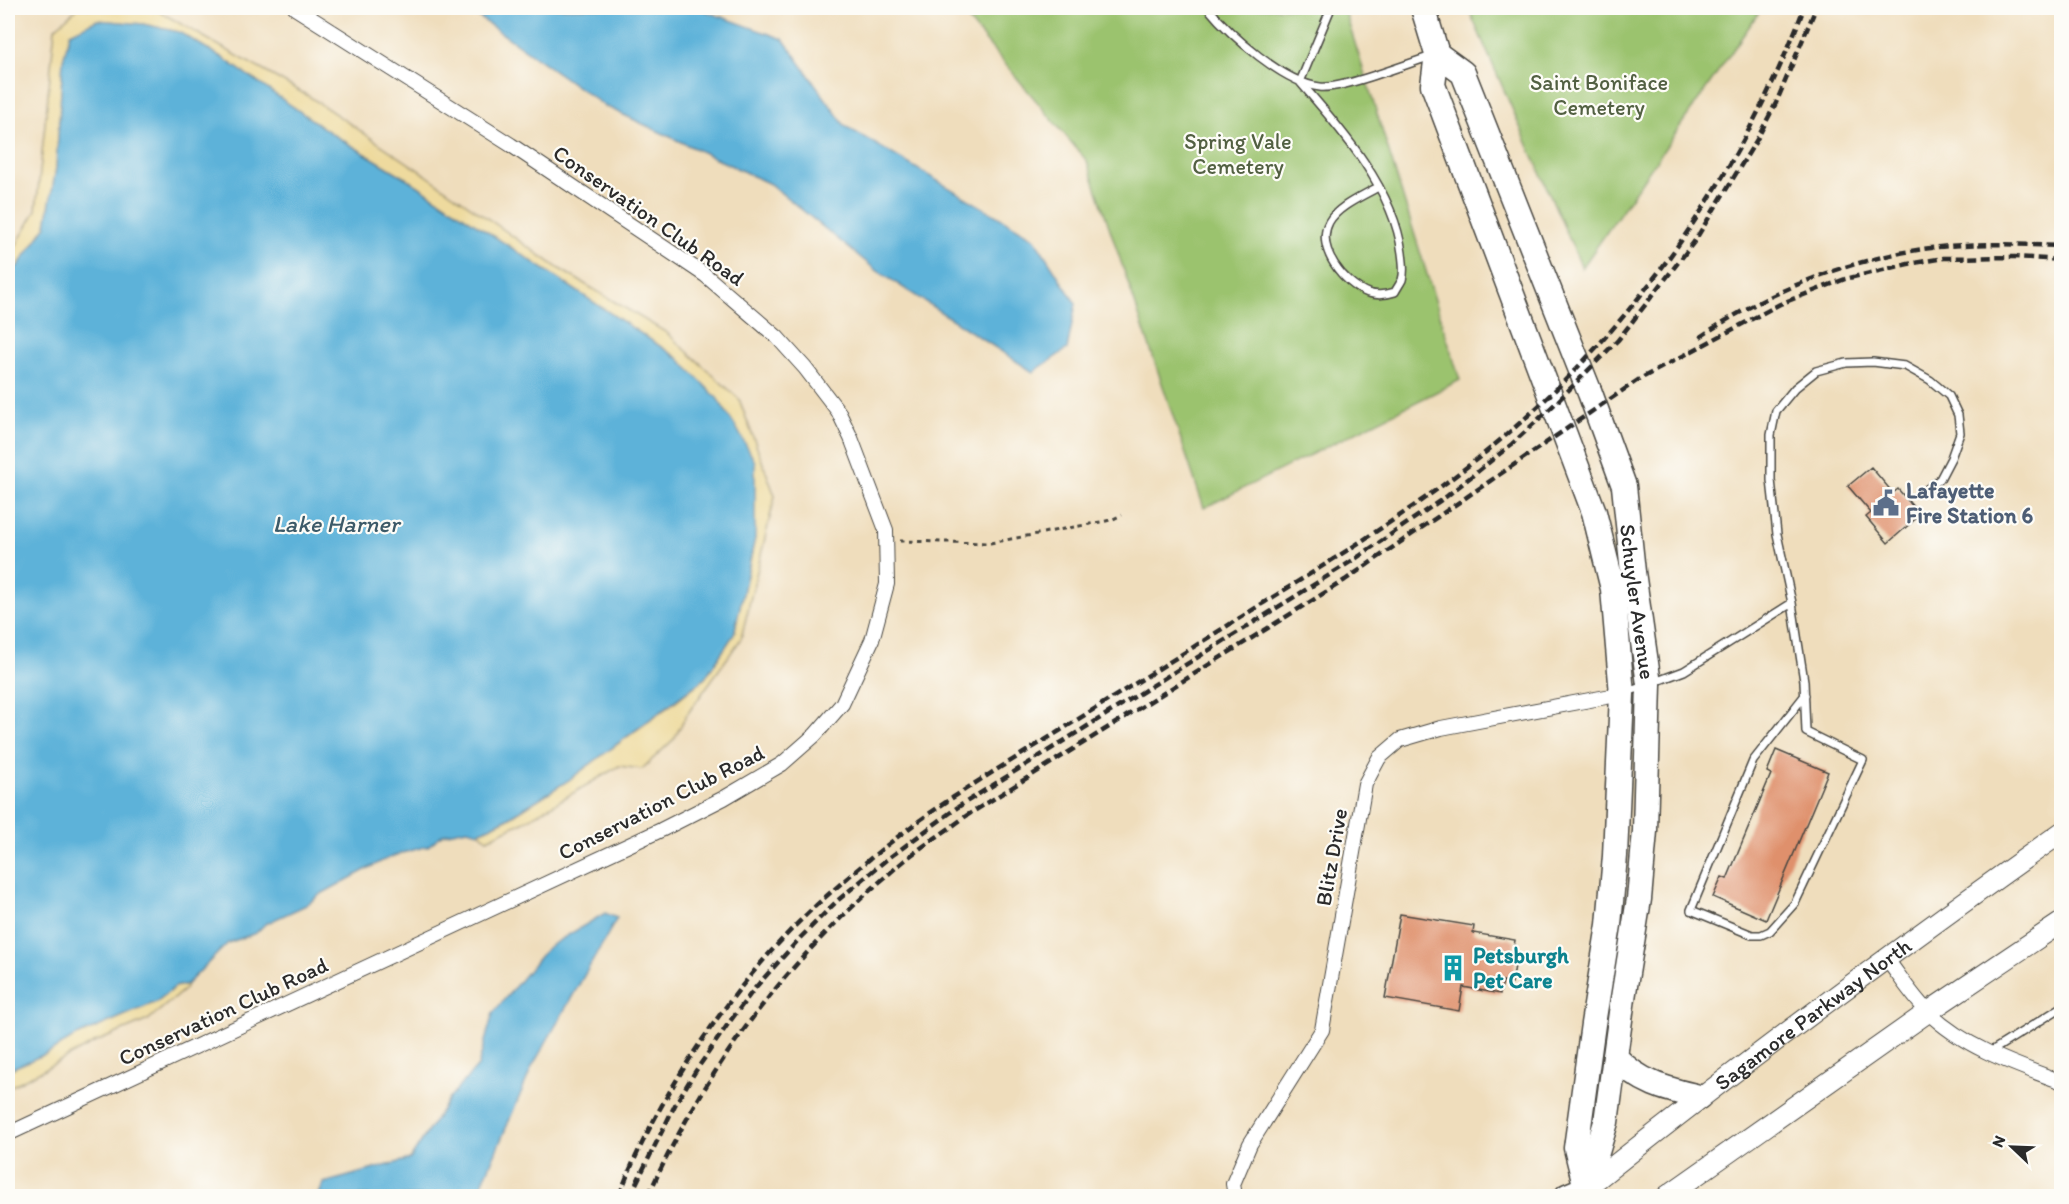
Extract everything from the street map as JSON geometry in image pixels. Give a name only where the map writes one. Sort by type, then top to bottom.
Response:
[{"type":"highway","name":"Schuyler Avenue","points":[[1423,8],[1437,54],[1433,85],[1594,512],[1613,589],[1622,694],[1615,856],[1609,925],[1576,1148],[1579,1194]]},
{"type":"highway","name":"Schuyler Avenue","points":[[1437,54],[1463,73],[1590,393],[1624,486],[1633,572],[1649,684],[1645,831],[1639,899],[1606,1122],[1579,1194]]},
{"type":"highway","points":[[1615,1057],[1629,1072],[1660,1088],[1700,1097]]},
{"type":"main road","name":"Sagamore Parkway North","points":[[1579,1194],[1700,1097],[1886,957],[2061,832]]},
{"type":"main road","points":[[1669,1196],[1928,1012],[2061,922]]},
{"type":"street","name":"Conservation Club Road","points":[[8,1134],[650,835],[724,798],[782,764],[815,735],[842,704],[872,640],[887,584],[886,530],[868,478],[838,411],[805,368],[777,338],[705,275],[511,145],[295,8]]},
{"type":"street","name":"Blitz Drive","points":[[1235,1197],[1233,1184],[1250,1144],[1322,1030],[1365,784],[1379,758],[1400,740],[1441,728],[1622,694]]},
{"type":"street","points":[[1886,957],[1928,1012],[1954,1033],[1990,1052],[2061,1082]]},
{"type":"lane","points":[[1208,8],[1240,41],[1300,82],[1349,140],[1378,187],[1400,231],[1404,268],[1402,279],[1395,292],[1383,296],[1362,290],[1345,278],[1328,251],[1325,232],[1330,220],[1338,212],[1378,187]]},
{"type":"lane","points":[[1300,82],[1331,8]]},
{"type":"lane","points":[[1300,82],[1321,88],[1342,84],[1437,54]]},
{"type":"lane","points":[[1804,694],[1753,761],[1691,910],[1752,935],[1761,935],[1770,931],[1796,903],[1863,760],[1806,732],[1804,694],[1792,603],[1776,534],[1770,480],[1771,435],[1776,411],[1795,388],[1816,371],[1846,363],[1873,362],[1905,366],[1930,380],[1949,396],[1958,415],[1960,434],[1951,458],[1940,479],[1925,491]]},
{"type":"lane","points":[[1622,694],[1684,671],[1792,603]]},
{"type":"lane","points":[[1990,1052],[2061,1006]]},
{"type":"path","points":[[886,541],[990,543],[1111,520],[1122,515]]},
{"type":"green space","name":"Spring Vale Cemetery","points":[[958,8],[1344,8],[1460,380],[1204,508],[1087,161]]},
{"type":"green space","name":"Saint Boniface Cemetery","points":[[1468,8],[1762,8],[1582,268]]},
{"type":"sand","points":[[78,8],[153,8],[310,97],[558,268],[667,333],[739,399],[775,496],[741,639],[686,716],[674,739],[642,769],[619,766],[527,820],[487,839],[479,832],[509,818],[569,780],[671,705],[705,678],[734,634],[755,538],[678,358],[409,180],[334,135],[221,57],[179,32],[143,24],[97,20],[63,60],[56,168],[46,226],[18,266],[8,274],[8,253],[14,249],[36,210],[55,28]]},
{"type":"sand","points":[[187,984],[185,989],[148,1020],[96,1042],[8,1088],[8,1070],[50,1052],[72,1038],[156,1002],[175,987]]},
{"type":"water","points":[[466,8],[697,8],[783,39],[845,126],[1034,238],[1076,304],[1067,349],[1033,372],[876,270],[770,184],[605,106]]},
{"type":"water","name":"Lake Harner","points":[[97,20],[143,24],[179,32],[221,57],[334,135],[409,180],[678,358],[717,398],[755,462],[755,538],[734,634],[705,678],[569,780],[508,818],[479,832],[467,829],[443,834],[428,846],[382,861],[321,894],[306,905],[265,924],[256,933],[228,943],[187,984],[175,987],[156,1002],[72,1038],[50,1052],[8,1070],[8,274],[18,266],[46,226],[56,168],[63,60],[70,33]]},
{"type":"water","points":[[605,913],[617,918],[532,1067],[477,1196],[318,1196],[324,1183],[410,1159],[450,1097],[478,1066],[493,1013],[548,947]]},
{"type":"building","name":"Lafayette Fire Station 6","points":[[1871,467],[1893,493],[1898,489],[1920,515],[1888,543],[1866,517],[1871,513],[1848,486]]},
{"type":"building","points":[[1776,750],[1828,772],[1766,920],[1713,897],[1722,877],[1727,879],[1771,774],[1767,772]]},
{"type":"building","name":"Petsburgh Pet Care","points":[[1400,914],[1474,926],[1473,933],[1515,940],[1513,953],[1517,954],[1512,983],[1503,981],[1500,994],[1463,987],[1459,1011],[1385,998]]},
{"type":"railway","points":[[619,1196],[656,1116],[704,1037],[761,963],[791,930],[849,876],[915,824],[956,796],[1364,540],[1412,507],[1516,427],[1569,376],[1619,322],[1664,264],[1706,204],[1743,141],[1776,75],[1804,8]]},
{"type":"railway","points":[[630,1196],[676,1103],[728,1024],[755,988],[837,901],[886,860],[958,807],[1355,559],[1447,496],[1512,444],[1557,402],[1618,340],[1694,242],[1756,141],[1776,103],[1816,8]]},
{"type":"railway","points":[[1700,337],[1760,302],[1826,273],[1861,262],[1931,248],[1965,245],[2062,246]]},
{"type":"railway","points":[[648,1196],[699,1098],[758,1010],[828,931],[867,893],[910,856],[966,816],[1345,580],[1638,380],[1780,304],[1845,279],[1944,258],[2015,257],[2062,260]]},
{"type":"place","name":"Lafayette Fire Station 6","points":[[1886,503]]},
{"type":"place","name":"Petsburgh Pet Care","points":[[1453,968]]}]
